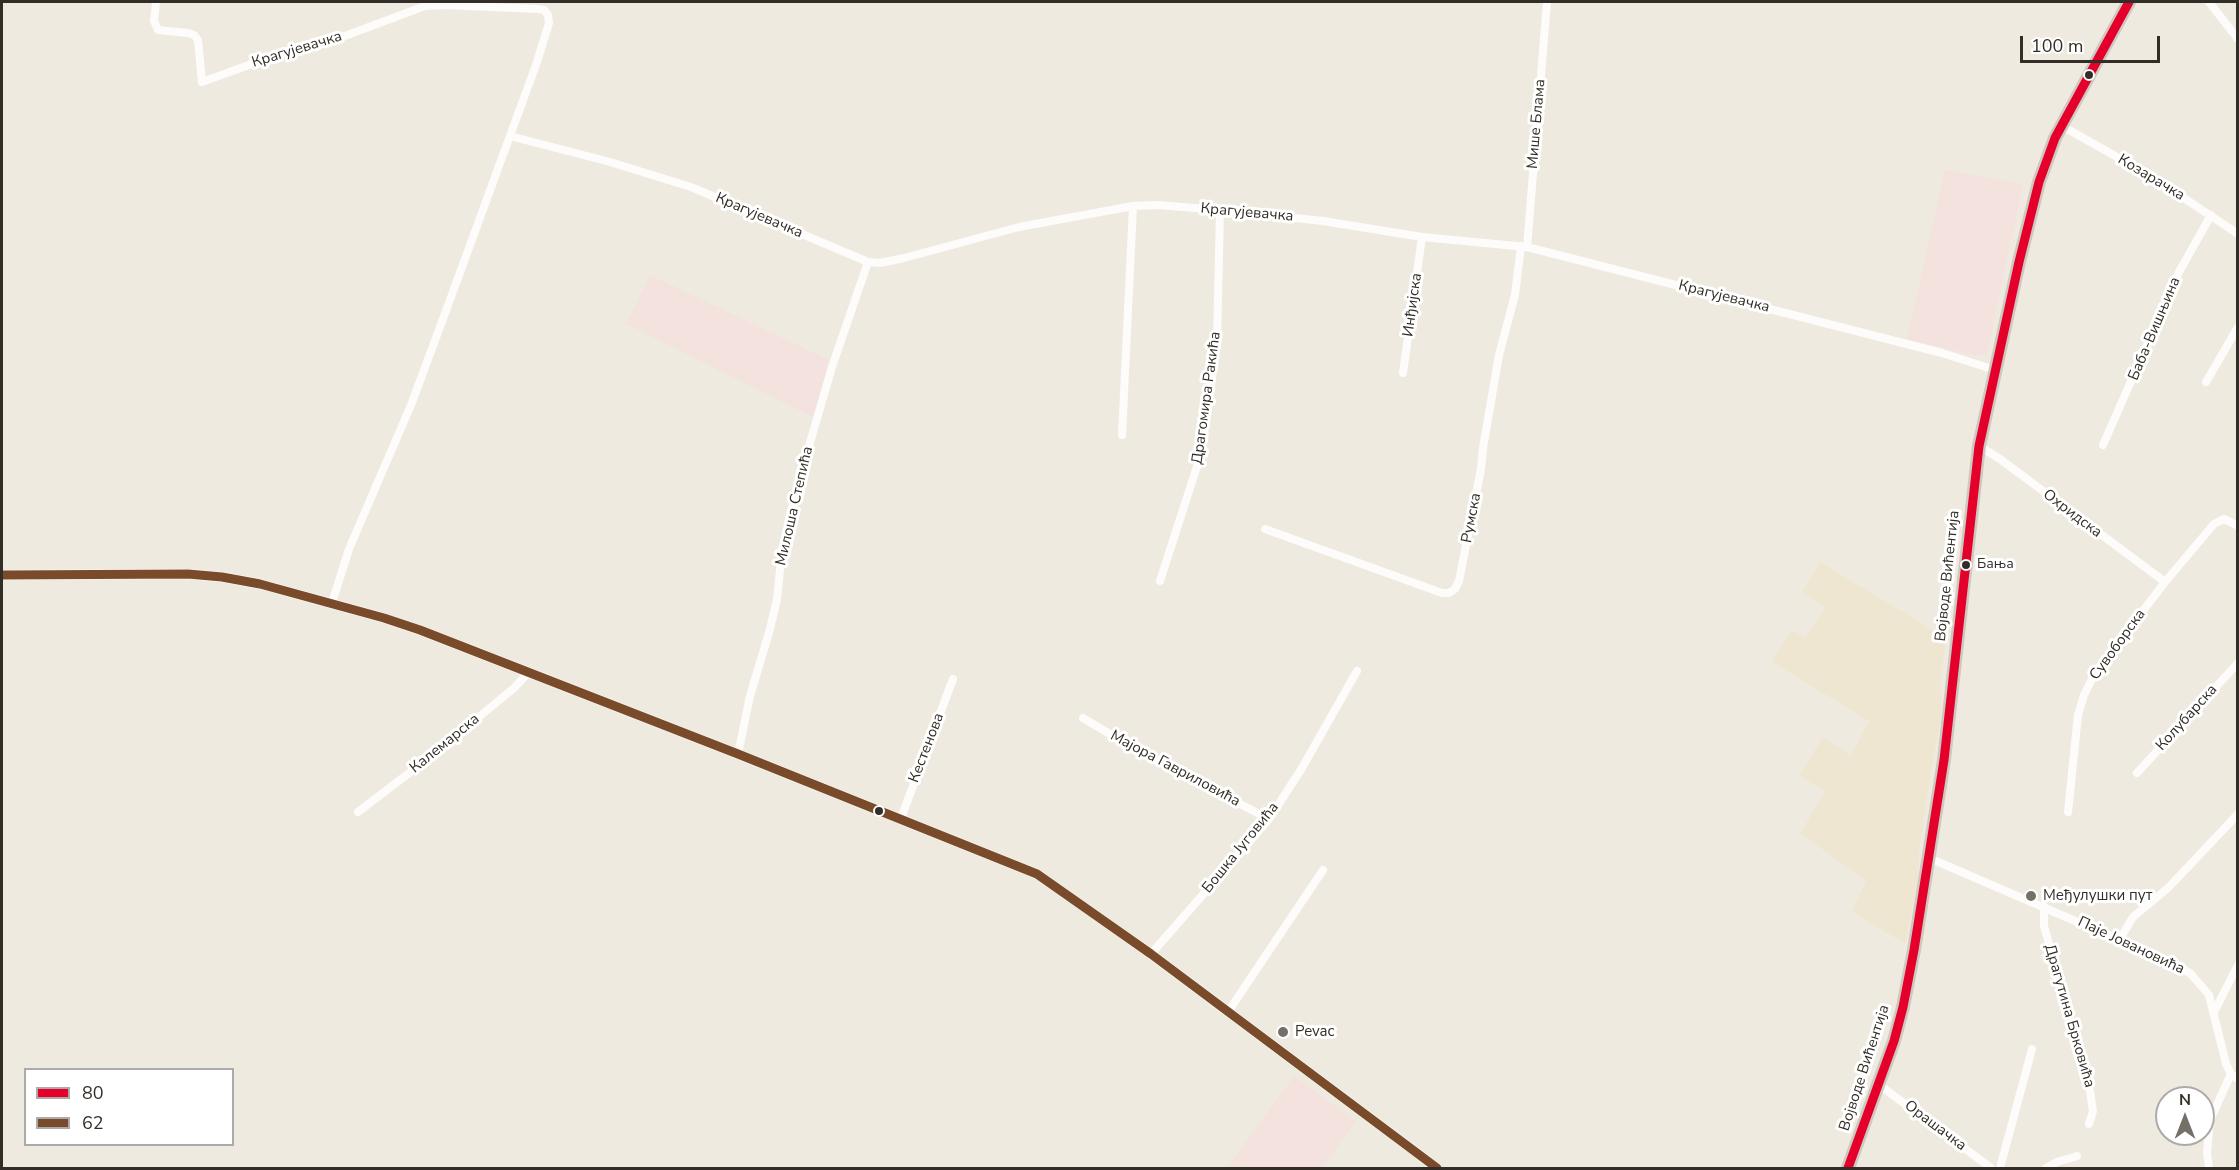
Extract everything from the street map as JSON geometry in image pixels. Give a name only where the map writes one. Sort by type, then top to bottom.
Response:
[{"type":"main road","name":"Војводе Вићентија","points":[[1848,1168],[1894,1041],[1903,1007],[1929,858],[1950,708],[1979,446],[2039,182],[2062,126],[2129,2]]},
{"type":"street","name":"Крагујевачка","points":[[156,2],[154,21],[158,30],[188,33],[194,35],[198,40],[202,82],[271,57],[326,43],[425,6],[541,9],[548,15],[549,23],[510,136],[411,405],[349,549],[332,603]]},
{"type":"street","name":"Мише Блама","points":[[1524,247],[1547,2]]},
{"type":"street","points":[[2209,2],[2238,39]]},
{"type":"street","name":"Козарачка","points":[[2062,126],[2149,175],[2238,234]]},
{"type":"street","name":"Крагујевачка","points":[[510,136],[610,162],[692,187],[868,262],[880,263],[904,258],[1019,227],[1133,206],[1157,205],[1220,210],[1323,221],[1422,237],[1524,247],[1931,350],[1995,370]]},
{"type":"street","points":[[1122,435],[1133,206]]},
{"type":"street","name":"Драгомира Ракића","points":[[1160,581],[1201,454],[1217,342],[1220,210]]},
{"type":"street","name":"Баба-Вишњина","points":[[2103,445],[2179,272],[2211,215]]},
{"type":"street","name":"Инђијска","points":[[1403,373],[1422,237]]},
{"type":"street","name":"Румска","points":[[1265,529],[1442,593],[1449,593],[1455,589],[1459,581],[1481,469],[1482,448],[1499,355],[1515,295],[1524,247]]},
{"type":"street","name":"Милоша Степића","points":[[738,754],[750,696],[771,629],[777,599],[782,550],[796,491],[832,367],[868,262]]},
{"type":"street","points":[[2206,382],[2238,327]]},
{"type":"street","name":"Охридска","points":[[1979,446],[2000,459],[2165,582]]},
{"type":"street","name":"Сувоборска","points":[[2068,812],[2077,725],[2084,695],[2094,675],[2165,582],[2214,524],[2224,519],[2237,526]]},
{"type":"street","points":[[2,575],[188,574],[260,584],[332,603],[420,630],[901,818],[1037,874],[1151,954],[1437,1168]]},
{"type":"street","name":"Колубарска","points":[[2137,773],[2238,663]]},
{"type":"street","name":"Бошка Југовића","points":[[1151,954],[1269,819],[1302,768],[1357,671]]},
{"type":"street","name":"Калемарска","points":[[358,812],[434,754],[520,683],[529,672]]},
{"type":"street","name":"Кестенова","points":[[901,818],[954,679]]},
{"type":"street","name":"Мајора Гавриловића","points":[[1083,718],[1140,752],[1269,819]]},
{"type":"street","points":[[2120,939],[2133,917],[2168,888],[2238,814]]},
{"type":"street","name":"Паје Јовановића","points":[[1929,858],[2120,939],[2175,964],[2191,974],[2209,995],[2226,1064],[2234,1076]]},
{"type":"street","points":[[1228,1012],[1323,870]]},
{"type":"street","name":"Драгутина Брковића","points":[[2044,908],[2044,926],[2090,1091],[2093,1111],[2089,1124]]},
{"type":"street","points":[[2214,1012],[2238,965]]},
{"type":"street","points":[[2001,1168],[2032,1049]]},
{"type":"street","points":[[2209,1168],[2206,1153],[2210,1120],[2234,1076]]},
{"type":"street","name":"Орашачка","points":[[1878,1084],[1991,1168]]},
{"type":"street","points":[[2046,1168],[2077,1156]]},
{"type":"shaded area","points":[[1945,170],[2023,184],[1987,353],[1975,356],[1907,339]]},
{"type":"shaded area","points":[[650,275],[829,360],[813,417],[626,324]]},
{"type":"shaded area","points":[[1820,562],[1946,638],[1941,676],[1941,720],[1919,853],[1918,880],[1905,944],[1852,911],[1866,881],[1800,833],[1825,792],[1799,775],[1823,737],[1851,755],[1869,721],[1772,662],[1791,630],[1806,638],[1825,607],[1802,593]]},
{"type":"shaded area","points":[[1294,1076],[1356,1121],[1322,1168],[1227,1168]]},
{"type":"transit line","name":"80","points":[[1848,1168],[1894,1041],[1914,950],[1944,760],[1979,446],[2019,262],[2039,182],[2055,138],[2129,2]]},
{"type":"transit line","name":"62","points":[[2,575],[188,574],[222,577],[260,584],[384,618],[738,754],[1037,874],[1151,954],[1437,1168]]},
{"type":"place","name":"Бања","points":[[1966,565]]},
{"type":"place","name":"Међулушки пут","points":[[2031,896]]},
{"type":"place","name":"Pevac","points":[[1283,1032]]}]
